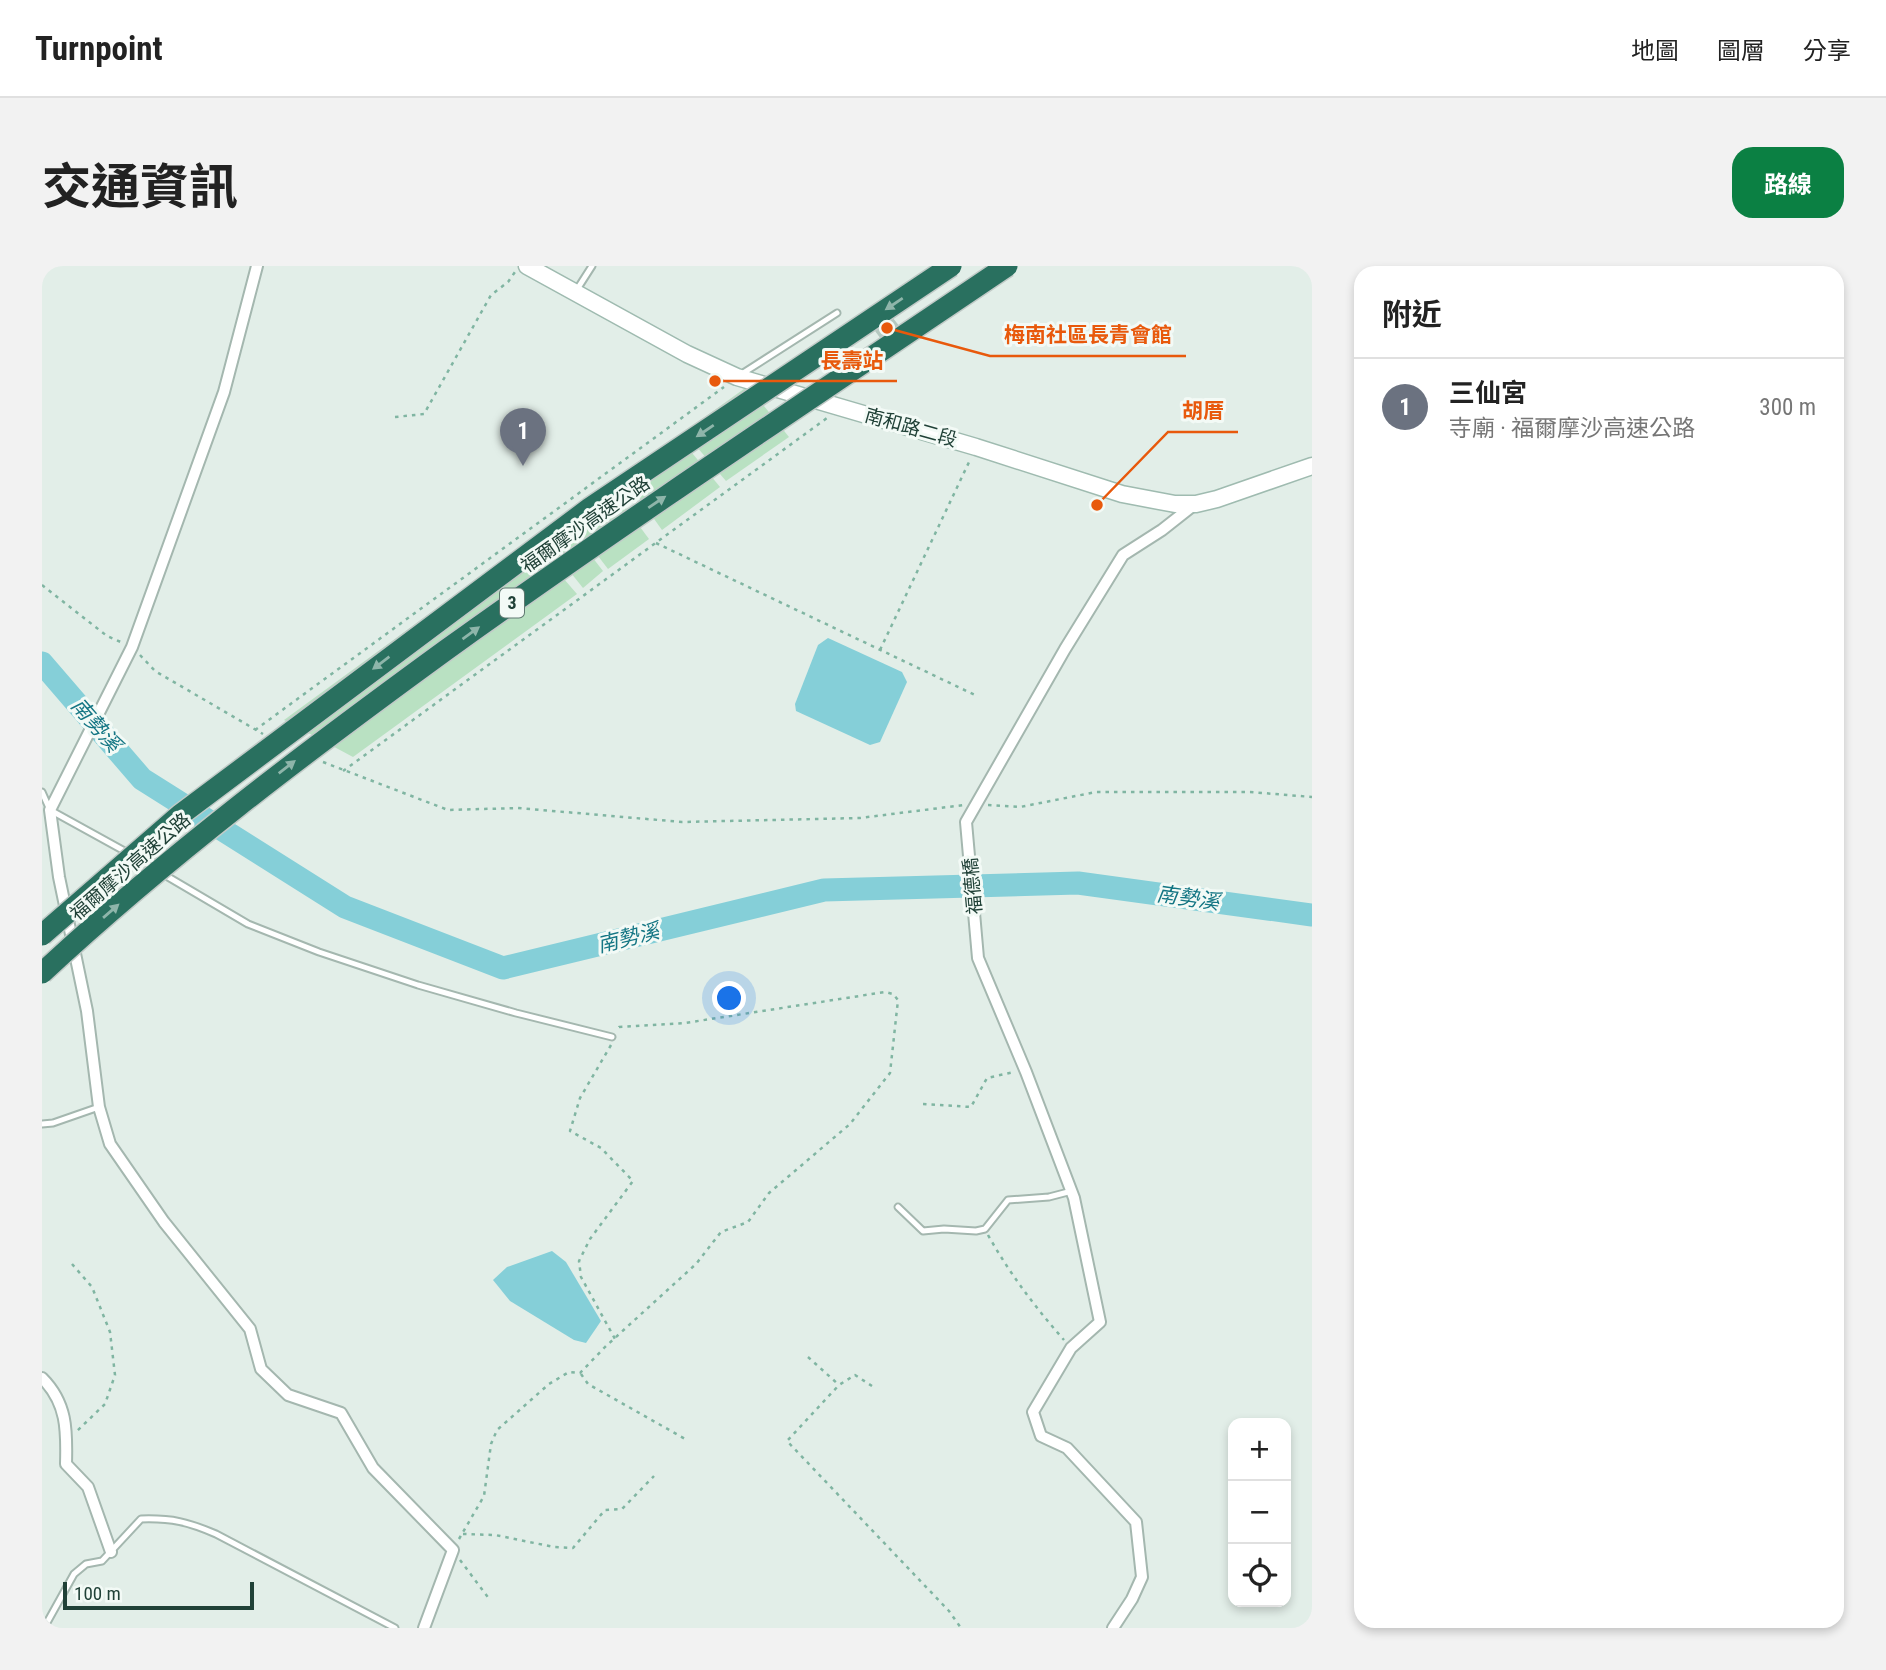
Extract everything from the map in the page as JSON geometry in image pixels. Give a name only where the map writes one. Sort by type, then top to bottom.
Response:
[{"type":"highway","name":"福爾摩沙高速公路","points":[[42,935],[180,815],[578,517],[951,266]]},
{"type":"highway","name":"福爾摩沙高速公路","points":[[42,973],[196,837],[326,737],[567,563],[1007,266]]},
{"type":"main road","name":"南和路二段","points":[[527,266],[687,355],[737,377],[976,447],[1122,494],[1175,503],[1196,503],[1217,499],[1312,466]]},
{"type":"street","points":[[257,266],[223,392],[130,651],[50,810],[59,877],[87,1011],[100,1107],[110,1144],[164,1222],[250,1329],[261,1369],[288,1395],[341,1413],[373,1468],[453,1550],[424,1628]]},
{"type":"street","name":"福德橋","points":[[1071,1348],[1100,1322],[1072,1191],[1027,1072],[978,958],[966,822],[1065,649],[1123,555],[1162,530],[1196,503]]},
{"type":"street","points":[[1071,1348],[1033,1412],[1041,1436],[1067,1448],[1136,1522],[1142,1577],[1114,1628]]},
{"type":"street","points":[[42,1378],[56,1392],[67,1429],[66,1464],[88,1487],[111,1552]]},
{"type":"lane","points":[[576,291],[592,266]]},
{"type":"lane","points":[[737,377],[837,313]]},
{"type":"lane","points":[[42,792],[50,810],[144,863]]},
{"type":"lane","points":[[155,870],[248,924],[320,952],[442,992],[612,1037]]},
{"type":"lane","points":[[42,1124],[53,1123],[100,1107]]},
{"type":"lane","points":[[898,1207],[923,1231],[976,1231],[985,1229],[1008,1200],[1049,1197],[1072,1191]]},
{"type":"lane","points":[[44,1628],[74,1574],[86,1564],[102,1561],[141,1519],[176,1519],[216,1534],[396,1628]]},
{"type":"path","points":[[395,417],[424,414],[491,295],[508,282],[518,266]]},
{"type":"path","points":[[255,730],[737,377]]},
{"type":"path","points":[[343,771],[842,407]]},
{"type":"path","points":[[880,650],[976,447]]},
{"type":"path","points":[[656,544],[975,695]]},
{"type":"path","points":[[42,584],[155,671],[267,736]]},
{"type":"path","points":[[318,759],[448,810],[517,808],[682,822],[860,818],[976,804],[1020,807],[1096,792],[1250,793],[1312,797]]},
{"type":"path","points":[[580,1373],[696,1264],[720,1232],[748,1222],[769,1193],[850,1124],[890,1073],[898,1000],[893,993],[885,992],[685,1023],[619,1027],[604,1059],[580,1098],[570,1131],[601,1148],[634,1181],[590,1239],[579,1261],[581,1277],[615,1339]]},
{"type":"path","points":[[923,1104],[971,1107],[987,1078],[1027,1072]]},
{"type":"path","points":[[985,1229],[1006,1267],[1029,1300],[1071,1348]]},
{"type":"path","points":[[67,1440],[105,1404],[114,1375],[110,1332],[92,1287],[72,1264]]},
{"type":"path","points":[[808,1357],[839,1385]]},
{"type":"path","points":[[490,1600],[453,1550],[484,1496],[491,1444],[497,1430],[549,1384],[569,1372],[580,1373],[588,1384],[687,1440]]},
{"type":"path","points":[[872,1386],[855,1375],[839,1385],[787,1441],[949,1611],[961,1628]]},
{"type":"path","points":[[462,1534],[495,1535],[554,1548],[573,1548],[605,1510],[622,1509],[654,1475]]},
{"type":"green space","points":[[748,386],[789,437],[726,481],[684,432]]},
{"type":"green space","points":[[679,437],[720,487],[662,530],[624,477]]},
{"type":"green space","points":[[608,484],[649,539],[608,569],[566,514]]},
{"type":"green space","points":[[561,517],[603,571],[583,588],[539,533]]},
{"type":"green space","points":[[530,540],[577,594],[353,757],[284,720]]},
{"type":"water","points":[[828,638],[902,672],[907,682],[880,742],[870,745],[796,711],[795,704],[818,645]]},
{"type":"water","points":[[552,1251],[566,1262],[601,1321],[586,1343],[574,1340],[510,1301],[493,1280],[507,1267]]},
{"type":"building","points":[[887,312],[902,331],[886,344],[871,324]]},
{"type":"waterway","name":"南勢溪","points":[[42,663],[142,779],[345,907],[503,968],[824,890],[1078,883],[1312,915]]},
{"type":"place","name":"梅南社區長青會館","points":[[887,328]]},
{"type":"place","name":"長壽站","points":[[715,381]]},
{"type":"place","name":"三仙宮","points":[[523,466]]},
{"type":"place","name":"胡厝","points":[[1097,505]]}]
